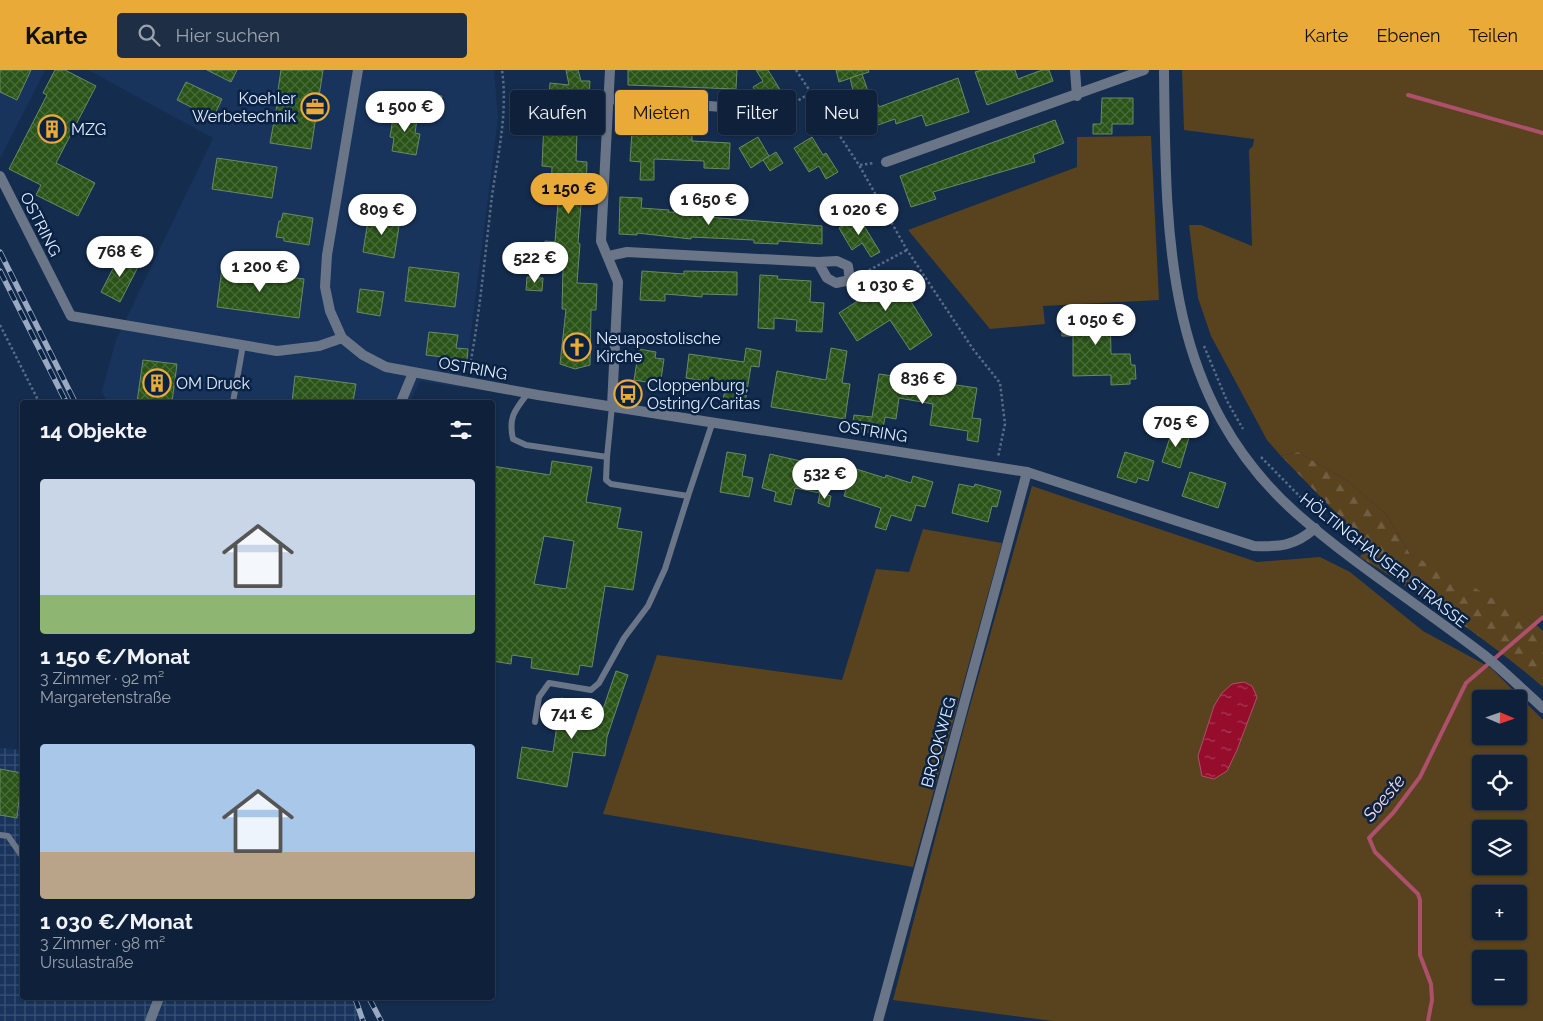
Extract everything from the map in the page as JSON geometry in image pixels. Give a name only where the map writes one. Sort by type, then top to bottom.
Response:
[{"type":"street","points":[[342,338],[330,311],[326,287],[327,255],[358,70]]},
{"type":"street","points":[[610,70],[601,240],[618,282],[612,406]]},
{"type":"street","points":[[1075,70],[1077,96]]},
{"type":"street","points":[[886,162],[1077,96],[1144,70]]},
{"type":"street","name":"HÖLTINGHAUSER STRASSE","points":[[1164,70],[1165,167],[1170,250],[1177,296],[1188,342],[1215,409],[1251,465],[1295,511],[1435,621],[1482,654],[1543,708]]},
{"type":"street","points":[[608,99],[718,107]]},
{"type":"street","name":"OSTRING","points":[[0,176],[70,316],[277,351],[318,346],[342,338],[363,355],[386,367],[413,373],[1027,472],[1254,546],[1278,547],[1302,540],[1315,528]]},
{"type":"street","points":[[609,256],[627,252],[818,262],[837,261],[848,266],[850,280],[836,283],[827,278],[818,262]]},
{"type":"street","name":"OSTRING","points":[[402,400],[413,373]]},
{"type":"street","name":"BROOKWEG","points":[[878,1021],[1027,472]]},
{"type":"street","points":[[150,1021],[155,1000]]},
{"type":"lane","points":[[233,400],[243,345]]},
{"type":"lane","points":[[528,393],[514,412],[510,425],[513,439],[526,446],[607,457]]},
{"type":"lane","points":[[612,406],[606,480],[611,484],[688,496]]},
{"type":"lane","points":[[536,722],[540,697],[549,683],[591,690],[599,683],[624,638],[648,606],[665,569],[713,421]]},
{"type":"lane","points":[[0,835],[8,836],[20,853]]},
{"type":"path","points":[[467,381],[478,327],[492,195],[504,120],[502,70]]},
{"type":"path","points":[[796,70],[808,90]]},
{"type":"path","points":[[839,135],[859,165],[907,250],[974,350],[1000,383],[1005,424],[996,466]]},
{"type":"path","points":[[859,165],[886,162]]},
{"type":"path","points":[[850,280],[907,250]]},
{"type":"path","points":[[0,325],[38,400]]},
{"type":"path","points":[[1204,344],[1227,401],[1247,435]]},
{"type":"path","points":[[1257,452],[1323,519]]},
{"type":"path","points":[[1381,564],[1456,618]]},
{"type":"shaded area","points":[[0,70],[45,70],[1,157],[0,155]]},
{"type":"shaded area","points":[[88,70],[494,70],[498,118],[464,388],[420,381],[411,400],[106,400],[102,391],[116,340],[213,138]]},
{"type":"shaded area","points":[[0,748],[20,750],[20,1000],[352,1000],[363,1021],[0,1021]]},
{"type":"green space","points":[[1182,70],[1543,70],[1543,614],[1534,623],[1410,554],[1386,514],[1346,480],[1298,452],[1281,456],[1267,440],[1211,336],[1198,298],[1189,225],[1201,225],[1252,246],[1249,150],[1253,146],[1254,139],[1184,130]]},
{"type":"green space","points":[[1151,136],[1159,300],[1043,306],[1045,324],[990,329],[908,230],[1077,167],[1077,137]]},
{"type":"green space","points":[[1298,452],[1346,480],[1386,514],[1410,554],[1475,588],[1534,623],[1543,631],[1543,687],[1454,619],[1360,557],[1368,546],[1281,456]]},
{"type":"green space","points":[[1032,486],[1257,562],[1320,557],[1350,572],[1423,631],[1491,668],[1513,690],[1472,690],[1472,745],[1528,745],[1528,705],[1543,720],[1543,1021],[1053,1021],[893,1000],[966,720]]},
{"type":"green space","points":[[923,529],[1002,543],[913,867],[603,814],[657,655],[842,680],[876,569],[909,572]]},
{"type":"water","points":[[1244,682],[1252,686],[1257,697],[1237,750],[1227,771],[1214,779],[1202,776],[1198,756],[1214,706],[1222,693],[1232,684]]},
{"type":"building","points":[[0,70],[31,70],[17,100],[0,92]]},
{"type":"building","name":"MZG","points":[[55,70],[65,70],[96,86],[56,163],[95,183],[78,216],[36,195],[41,185],[9,169],[47,95],[43,93]]},
{"type":"building","points":[[207,70],[237,70],[231,82]]},
{"type":"building","points":[[281,70],[323,70],[311,149],[270,143]]},
{"type":"building","points":[[566,70],[578,70],[581,81],[590,81],[589,90],[549,90],[550,83],[569,85]]},
{"type":"building","points":[[628,70],[737,70],[736,89],[628,85]]},
{"type":"building","points":[[756,70],[768,70],[780,90],[755,90],[753,87],[763,81]]},
{"type":"building","points":[[836,70],[868,70],[869,72],[839,82]]},
{"type":"building","points":[[982,70],[1015,70],[1018,79],[1042,70],[1049,70],[1053,81],[987,105],[975,72]]},
{"type":"building","points":[[862,74],[868,90],[853,90],[850,78]]},
{"type":"building","points":[[958,78],[969,112],[926,126],[922,115],[896,124],[895,119],[877,125],[877,102],[879,107]]},
{"type":"building","points":[[186,82],[222,99],[213,118],[177,100]]},
{"type":"building","points":[[426,94],[442,96],[440,109],[424,106]]},
{"type":"building","points":[[1102,98],[1133,98],[1133,124],[1112,124],[1112,134],[1093,134],[1093,124],[1101,124]]},
{"type":"building","points":[[398,109],[418,113],[415,133],[420,134],[416,155],[392,151],[394,138],[390,137],[393,118],[396,118]]},
{"type":"building","points":[[1055,120],[1064,143],[1033,155],[1035,162],[933,192],[936,199],[911,207],[900,176]]},
{"type":"building","points":[[543,135],[577,135],[576,161],[587,162],[586,191],[582,191],[577,283],[597,284],[596,310],[591,310],[590,365],[575,369],[560,364],[566,309],[562,309],[563,269],[543,267],[545,241],[555,242],[559,190],[551,190],[552,167],[542,166]]},
{"type":"building","points":[[632,135],[692,135],[692,141],[730,143],[729,169],[704,168],[704,161],[654,159],[654,180],[640,180],[641,162],[630,161]]},
{"type":"building","points":[[758,137],[769,156],[751,168],[739,148]]},
{"type":"building","points":[[812,137],[823,155],[826,153],[838,172],[826,179],[819,166],[809,172],[794,148]]},
{"type":"building","points":[[776,152],[783,163],[770,171],[763,160]]},
{"type":"building","points":[[217,158],[277,167],[272,198],[212,189]]},
{"type":"building","points":[[620,197],[642,198],[641,208],[669,210],[668,212],[707,213],[707,217],[822,226],[822,244],[778,241],[778,244],[754,243],[754,240],[691,237],[691,239],[637,233],[637,235],[619,234]]},
{"type":"building","points":[[283,213],[313,218],[309,245],[284,241],[284,238],[276,237],[279,221],[281,221]]},
{"type":"building","points":[[369,214],[400,220],[394,258],[363,252]]},
{"type":"building","points":[[858,216],[880,252],[871,257],[862,243],[852,250],[839,228]]},
{"type":"building","points":[[120,255],[139,265],[120,302],[101,292]]},
{"type":"building","points":[[409,267],[459,273],[455,307],[405,301]]},
{"type":"building","points":[[222,268],[304,279],[299,318],[217,307]]},
{"type":"building","points":[[891,270],[932,335],[910,350],[890,320],[857,341],[839,313],[873,291],[868,284]]},
{"type":"building","points":[[642,271],[684,274],[684,271],[737,272],[737,295],[702,294],[702,297],[665,294],[665,301],[640,300]]},
{"type":"building","points":[[760,275],[778,276],[777,279],[811,281],[810,302],[824,303],[822,332],[796,331],[797,320],[774,318],[774,329],[758,328]]},
{"type":"building","points":[[527,277],[543,278],[542,291],[526,290]]},
{"type":"building","points":[[360,289],[384,292],[380,316],[357,312]]},
{"type":"building","points":[[1110,309],[1111,354],[1130,354],[1131,365],[1135,365],[1136,379],[1130,379],[1130,384],[1111,385],[1111,375],[1073,376],[1073,336],[1062,336],[1062,310]]},
{"type":"building","points":[[429,332],[458,335],[456,348],[468,349],[467,360],[426,355]]},
{"type":"building","points":[[746,348],[761,351],[759,367],[751,366],[745,403],[723,400],[726,384],[686,378],[689,354],[744,362]]},
{"type":"building","points":[[831,348],[847,351],[842,383],[850,384],[845,419],[771,407],[777,371],[826,380]]},
{"type":"building","points":[[639,349],[656,352],[655,358],[664,359],[661,379],[653,378],[652,383],[634,380]]},
{"type":"building","name":"OM Druck","points":[[143,360],[177,364],[172,400],[137,400]]},
{"type":"building","points":[[879,374],[977,388],[972,418],[981,419],[978,442],[967,440],[968,431],[930,425],[933,404],[899,398],[896,419],[885,417],[882,434],[852,430],[854,415],[872,417]]},
{"type":"building","points":[[295,376],[356,384],[353,400],[292,400]]},
{"type":"building","points":[[1173,428],[1190,434],[1180,468],[1162,462]]},
{"type":"building","points":[[727,452],[746,455],[742,476],[753,478],[749,497],[720,492]]},
{"type":"building","points":[[1125,452],[1154,461],[1148,481],[1138,478],[1136,483],[1117,477]]},
{"type":"building","points":[[770,454],[809,463],[810,461],[826,464],[820,493],[795,488],[791,505],[774,501],[776,492],[762,488]]},
{"type":"building","points":[[552,461],[592,467],[586,502],[621,508],[617,528],[642,532],[633,590],[605,586],[592,667],[580,665],[578,675],[531,668],[532,658],[512,655],[511,664],[495,661],[495,466],[550,475]],"holes":[[[544,536],[574,541],[566,589],[534,584]]]},
{"type":"building","points":[[853,468],[885,478],[886,475],[911,483],[913,476],[933,482],[925,507],[916,505],[911,521],[891,515],[886,530],[875,527],[881,508],[844,496]]},
{"type":"building","points":[[1190,472],[1226,483],[1218,508],[1182,496]]},
{"type":"building","points":[[959,484],[974,487],[975,484],[1001,491],[997,507],[992,506],[988,522],[952,513]]},
{"type":"building","points":[[820,493],[831,496],[829,507],[818,503]]},
{"type":"building","points":[[616,671],[628,675],[607,737],[605,756],[573,752],[567,787],[517,778],[522,747],[553,752],[561,698],[580,701],[577,718],[599,721]]},
{"type":"building","points":[[0,769],[20,773],[17,818],[0,815]]},
{"type":"waterway","points":[[1408,95],[1543,133]]},
{"type":"waterway","name":"Soeste","points":[[1428,1021],[1432,1000],[1431,984],[1420,955],[1420,900],[1418,894],[1375,852],[1369,838],[1393,813],[1420,777],[1466,683],[1543,617]]},
{"type":"railway","points":[[0,252],[74,400]]},
{"type":"railway","points":[[0,271],[65,400]]},
{"type":"railway","points":[[356,1000],[363,1021]]},
{"type":"railway","points":[[370,1000],[381,1021]]},
{"type":"place","name":"Koehler Werbetechnik","points":[[315,107]]},
{"type":"place","name":"MZG","points":[[52,129]]},
{"type":"place","name":"Neuapostolische Kirche","points":[[577,347]]},
{"type":"place","name":"OM Druck","points":[[157,383]]},
{"type":"place","name":"Cloppenburg, Ostring/Caritas","points":[[628,394]]}]
